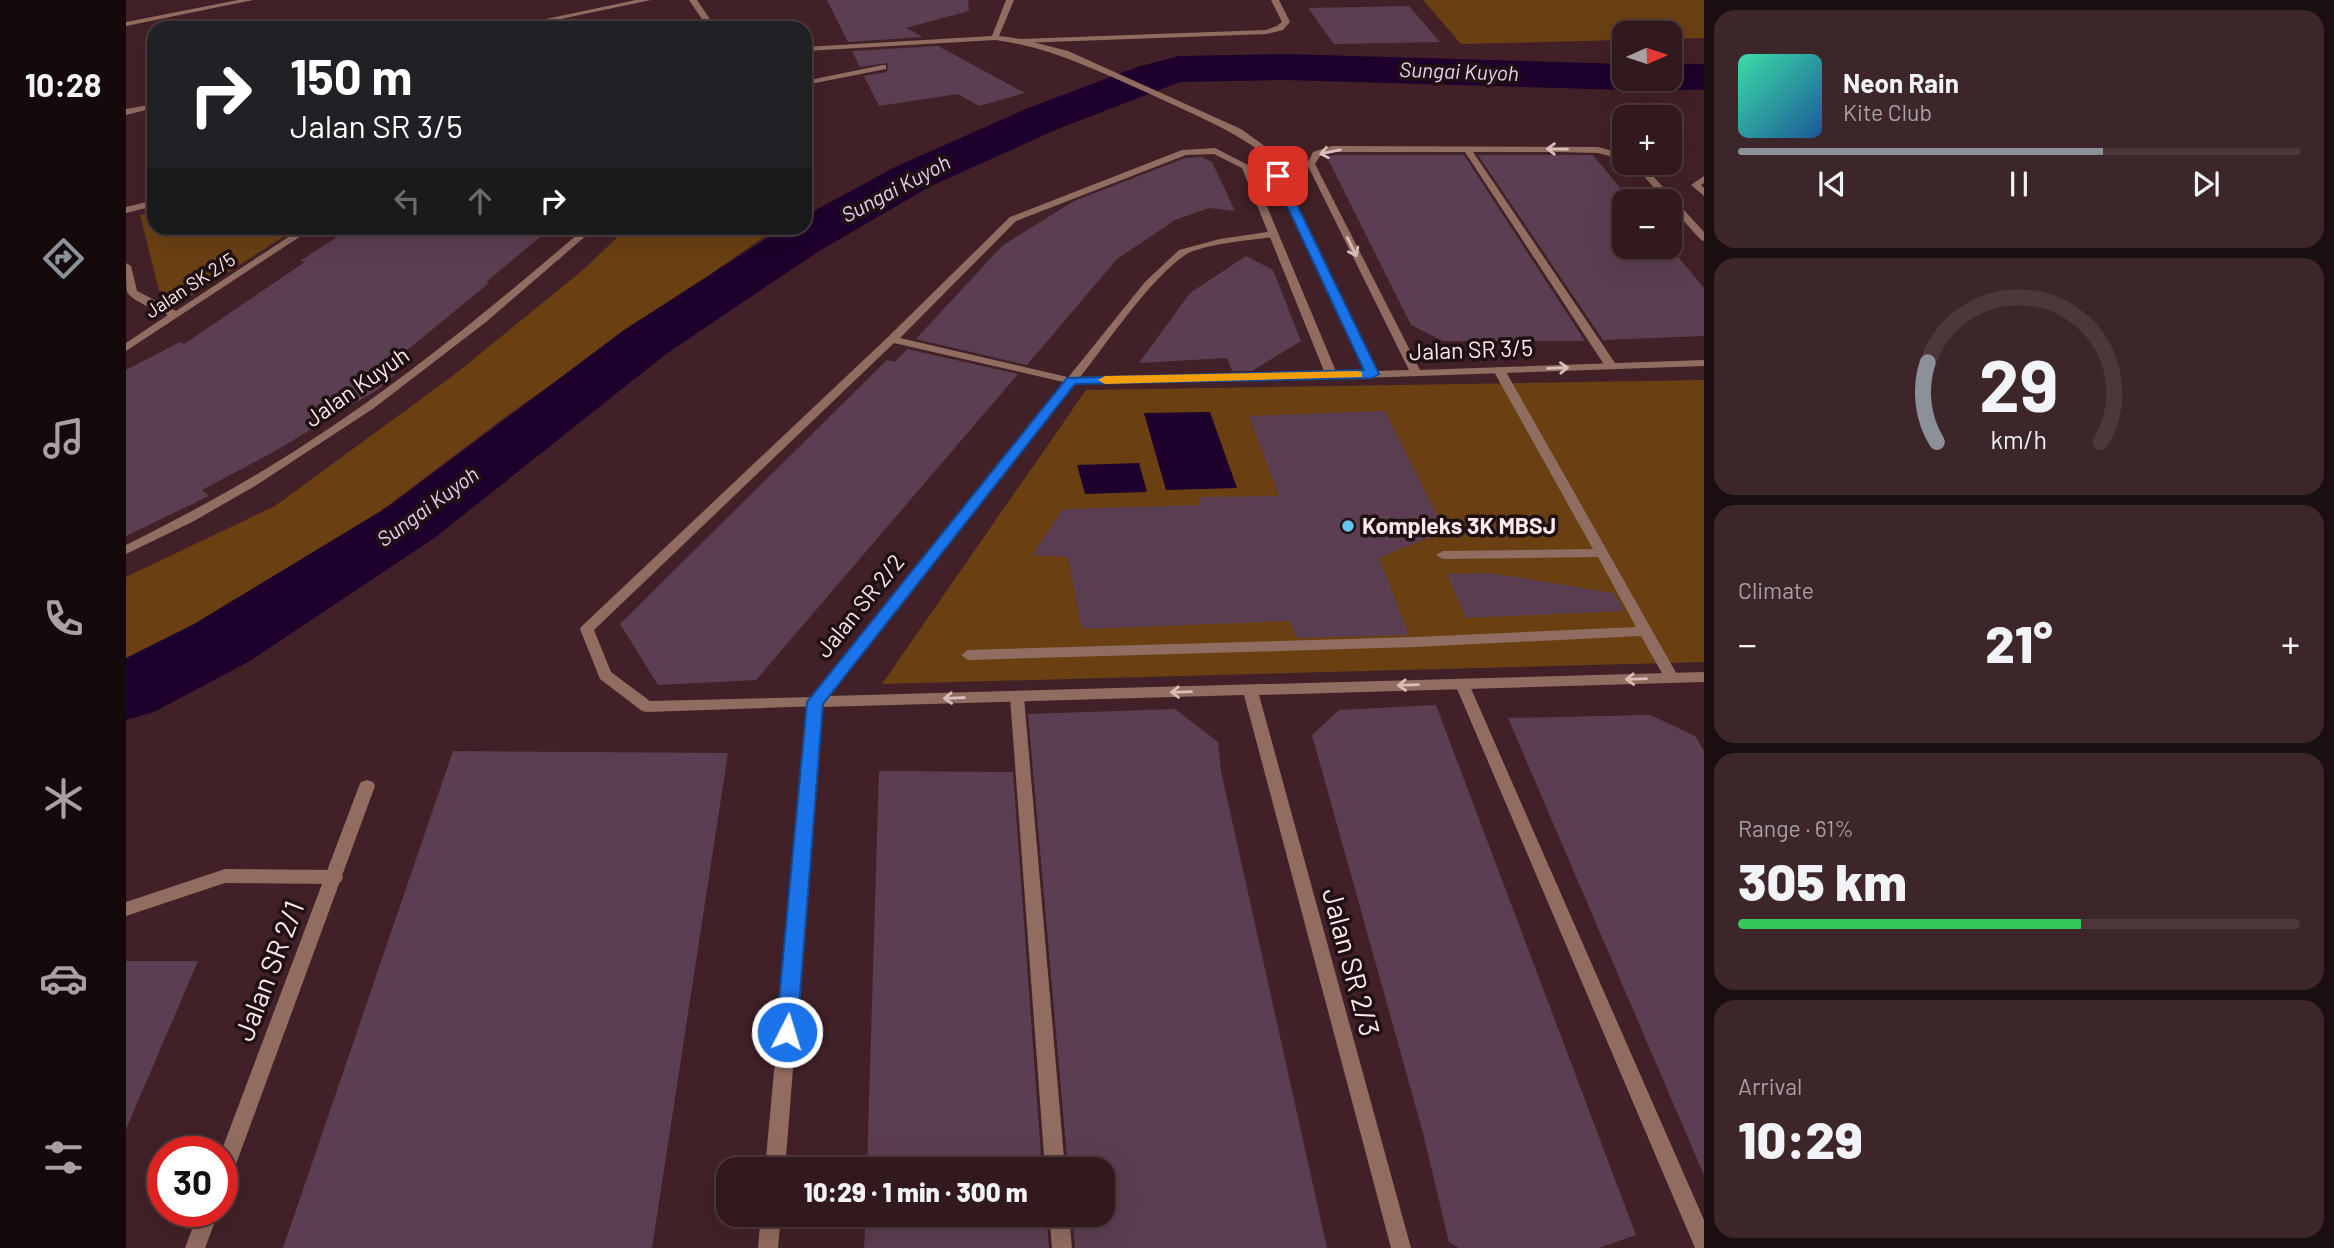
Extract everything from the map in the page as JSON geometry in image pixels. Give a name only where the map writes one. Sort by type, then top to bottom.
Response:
[{"type":"street","points":[[126,24],[249,0]]},
{"type":"street","points":[[542,21],[647,0]]},
{"type":"street","points":[[693,0],[707,21]]},
{"type":"street","points":[[995,38],[1010,0]]},
{"type":"street","points":[[1021,41],[1267,32],[1280,28],[1286,22],[1275,0]]},
{"type":"street","points":[[812,49],[995,38],[1021,41],[1065,53],[1238,131],[1267,152],[1372,374]]},
{"type":"street","points":[[812,81],[883,67]]},
{"type":"street","points":[[126,112],[147,108]]},
{"type":"street","points":[[1416,373],[1311,164],[1316,154],[1332,149],[1598,150],[1612,154]]},
{"type":"street","points":[[1467,149],[1611,366]]},
{"type":"street","points":[[1332,376],[1246,166],[1215,151],[1185,152],[1013,219],[892,339],[587,629],[605,675],[647,707],[1704,677]]},
{"type":"street","points":[[1648,175],[1704,238]]},
{"type":"street","points":[[1704,179],[1696,185],[1704,192]]},
{"type":"street","points":[[126,210],[147,205]]},
{"type":"street","name":"Jalan SR 2/2","points":[[815,702],[1149,284],[1183,252],[1220,242],[1274,234]]},
{"type":"street","name":"Jalan SK 2/5","points":[[126,348],[297,235]]},
{"type":"street","name":"Jalan Kuyuh","points":[[126,550],[159,535],[301,452],[411,377],[582,235]]},
{"type":"street","points":[[126,266],[132,292],[152,305],[177,315]]},
{"type":"street","name":"Jalan SR 3/5","points":[[892,339],[1072,381],[1332,376],[1704,363]]},
{"type":"street","points":[[1499,370],[1672,678]]},
{"type":"street","points":[[1443,555],[1603,553]]},
{"type":"street","points":[[968,655],[1415,642],[1645,631]]},
{"type":"street","points":[[1462,684],[1704,1244]]},
{"type":"street","name":"Jalan SR 2/3","points":[[1250,690],[1401,1248]]},
{"type":"street","points":[[1017,697],[1054,1157]]},
{"type":"street","points":[[776,1157],[815,702]]},
{"type":"street","name":"Jalan SR 2/1","points":[[237,1136],[367,786]]},
{"type":"street","points":[[126,909],[225,876],[335,877]]},
{"type":"street","points":[[195,1248],[203,1227]]},
{"type":"street","points":[[768,1248],[770,1227]]},
{"type":"street","points":[[1060,1227],[1062,1248]]},
{"type":"shaded area","points":[[1423,0],[1704,0],[1704,38],[1682,39],[1682,21],[1612,21],[1612,40],[1461,44]]},
{"type":"shaded area","points":[[147,213],[147,235],[286,235],[180,303],[159,290],[140,215]]},
{"type":"shaded area","points":[[620,235],[767,235],[509,414],[324,554],[126,674],[126,577],[275,506],[454,375],[583,270]]},
{"type":"shaded area","name":"Kompleks 3K MBSJ","points":[[1704,380],[1704,662],[882,684],[1086,390]]},
{"type":"shaded area","points":[[1210,412],[1237,488],[1166,490],[1144,413]]},
{"type":"shaded area","points":[[1139,463],[1147,492],[1085,494],[1077,465]]},
{"type":"building","points":[[827,0],[968,0],[969,11],[906,28],[923,37],[848,42]]},
{"type":"building","points":[[1409,6],[1440,42],[1334,44],[1308,8]]},
{"type":"building","points":[[938,46],[1025,93],[979,106],[958,94],[879,106],[864,76],[887,72],[888,63],[860,67],[852,51]]},
{"type":"building","points":[[1464,155],[1585,341],[1443,341],[1411,325],[1327,157]]},
{"type":"building","points":[[1478,155],[1593,155],[1621,189],[1612,189],[1612,259],[1680,259],[1704,288],[1704,336],[1603,340]]},
{"type":"building","points":[[1202,157],[1212,162],[1235,211],[1209,208],[1175,220],[1117,259],[1027,365],[916,339],[1002,246],[1074,201],[1185,158]]},
{"type":"building","points":[[340,235],[543,235],[395,360],[409,363],[377,390],[275,451],[202,490],[209,496],[126,536],[126,370],[180,342],[184,344],[305,262],[300,261]]},
{"type":"building","points":[[1246,256],[1273,270],[1301,341],[1252,371],[1232,371],[1227,358],[1139,363],[1190,293]]},
{"type":"building","points":[[907,349],[1018,374],[756,680],[658,685],[620,624],[887,360],[895,362]]},
{"type":"building","points":[[1385,411],[1445,531],[1379,558],[1409,635],[1296,638],[1290,621],[1082,629],[1068,557],[1032,555],[1063,509],[1200,505],[1200,497],[1279,496],[1249,416]]},
{"type":"building","points":[[1490,573],[1614,593],[1624,611],[1466,618],[1447,574]]},
{"type":"building","points":[[1436,705],[1636,1235],[1599,1248],[1459,1248],[1449,1242],[1423,1133],[1312,735],[1339,710]]},
{"type":"building","points":[[1175,709],[1218,742],[1221,771],[1327,1248],[1075,1248],[1073,1227],[1115,1227],[1115,1157],[1067,1157],[1028,714]]},
{"type":"building","points":[[1650,715],[1695,736],[1704,751],[1704,1175],[1508,718]]},
{"type":"building","points":[[453,751],[728,753],[652,1248],[283,1248]]},
{"type":"building","points":[[879,771],[1013,772],[1041,1157],[867,1157]]},
{"type":"building","points":[[126,961],[198,961],[126,1129]]},
{"type":"building","points":[[865,1227],[1047,1227],[1049,1248],[864,1248]]},
{"type":"waterway","name":"Sungai Kuyoh","points":[[812,233],[914,176],[1044,118],[1152,76],[1179,69],[1285,67],[1612,77]]},
{"type":"waterway","name":"Sungai Kuyoh","points":[[1682,77],[1704,77]]},
{"type":"waterway","name":"Sungai Kuyoh","points":[[126,692],[221,643],[413,521],[645,342],[809,235]]},
{"type":"slow traffic","points":[[1105,380],[1357,375]]},
{"type":"place","name":"Kompleks 3K MBSJ","points":[[1348,526]]},
{"type":"route","points":[[787,1032],[815,702],[1072,381],[1372,374],[1278,176]]}]
